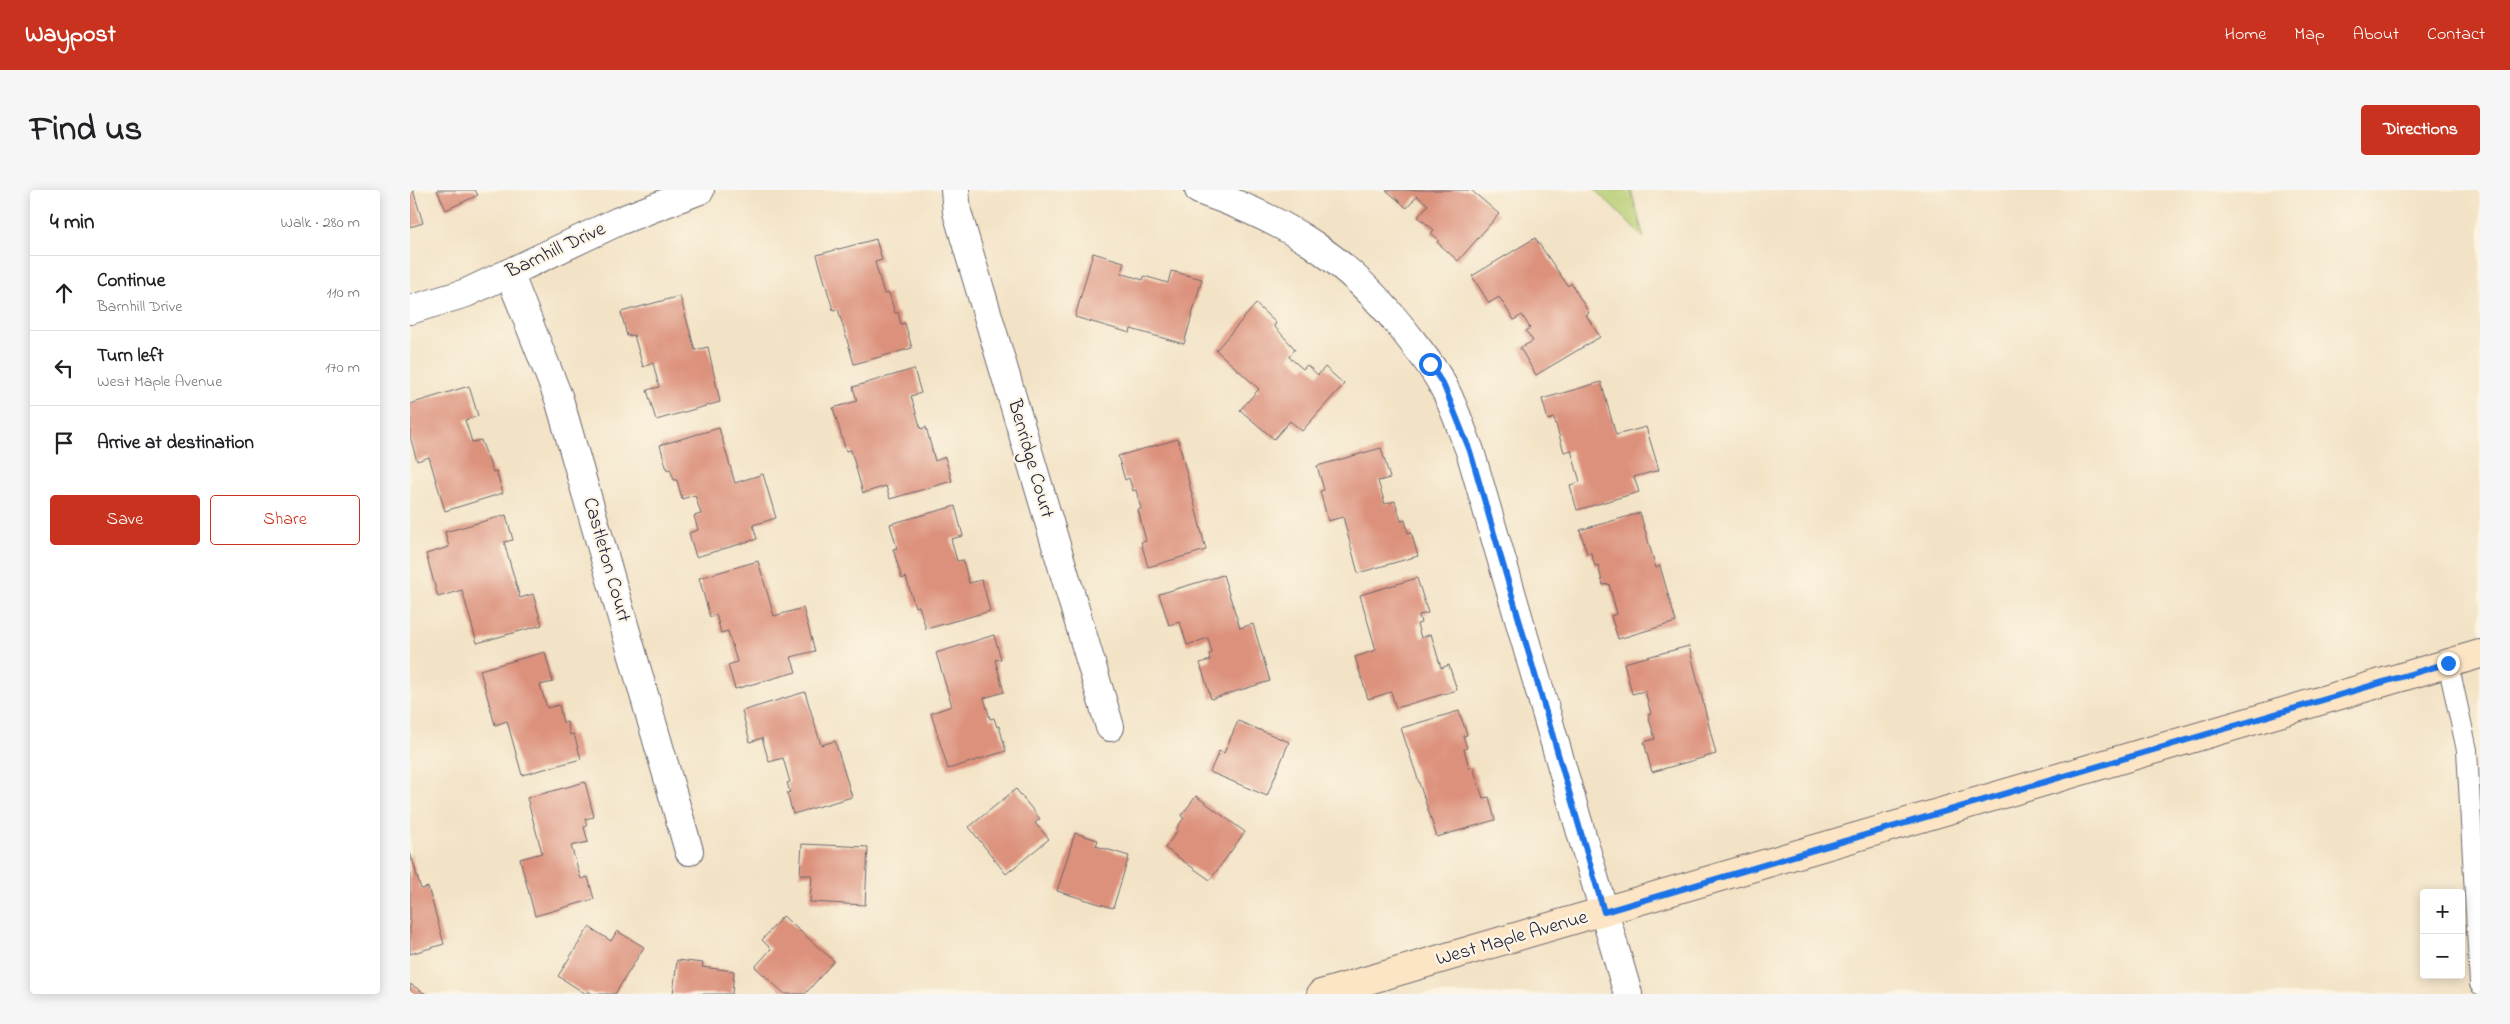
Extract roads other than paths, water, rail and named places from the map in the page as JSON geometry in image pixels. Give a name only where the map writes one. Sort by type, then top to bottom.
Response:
[{"type":"main road","name":"West Maple Avenue","points":[[1320,994],[2480,654]]},
{"type":"street","name":"Barnhill Drive","points":[[410,310],[466,293],[620,221],[700,190]]},
{"type":"street","name":"Benridge Court","points":[[955,190],[957,212],[1110,727]]},
{"type":"street","points":[[1199,190],[1247,207],[1301,235],[1333,258],[1378,298],[1430,364],[1444,386],[1470,451],[1628,994]]},
{"type":"street","name":"Castleton Court","points":[[509,273],[559,399],[689,851]]},
{"type":"lane","points":[[2448,663],[2468,750],[2480,984]]}]
